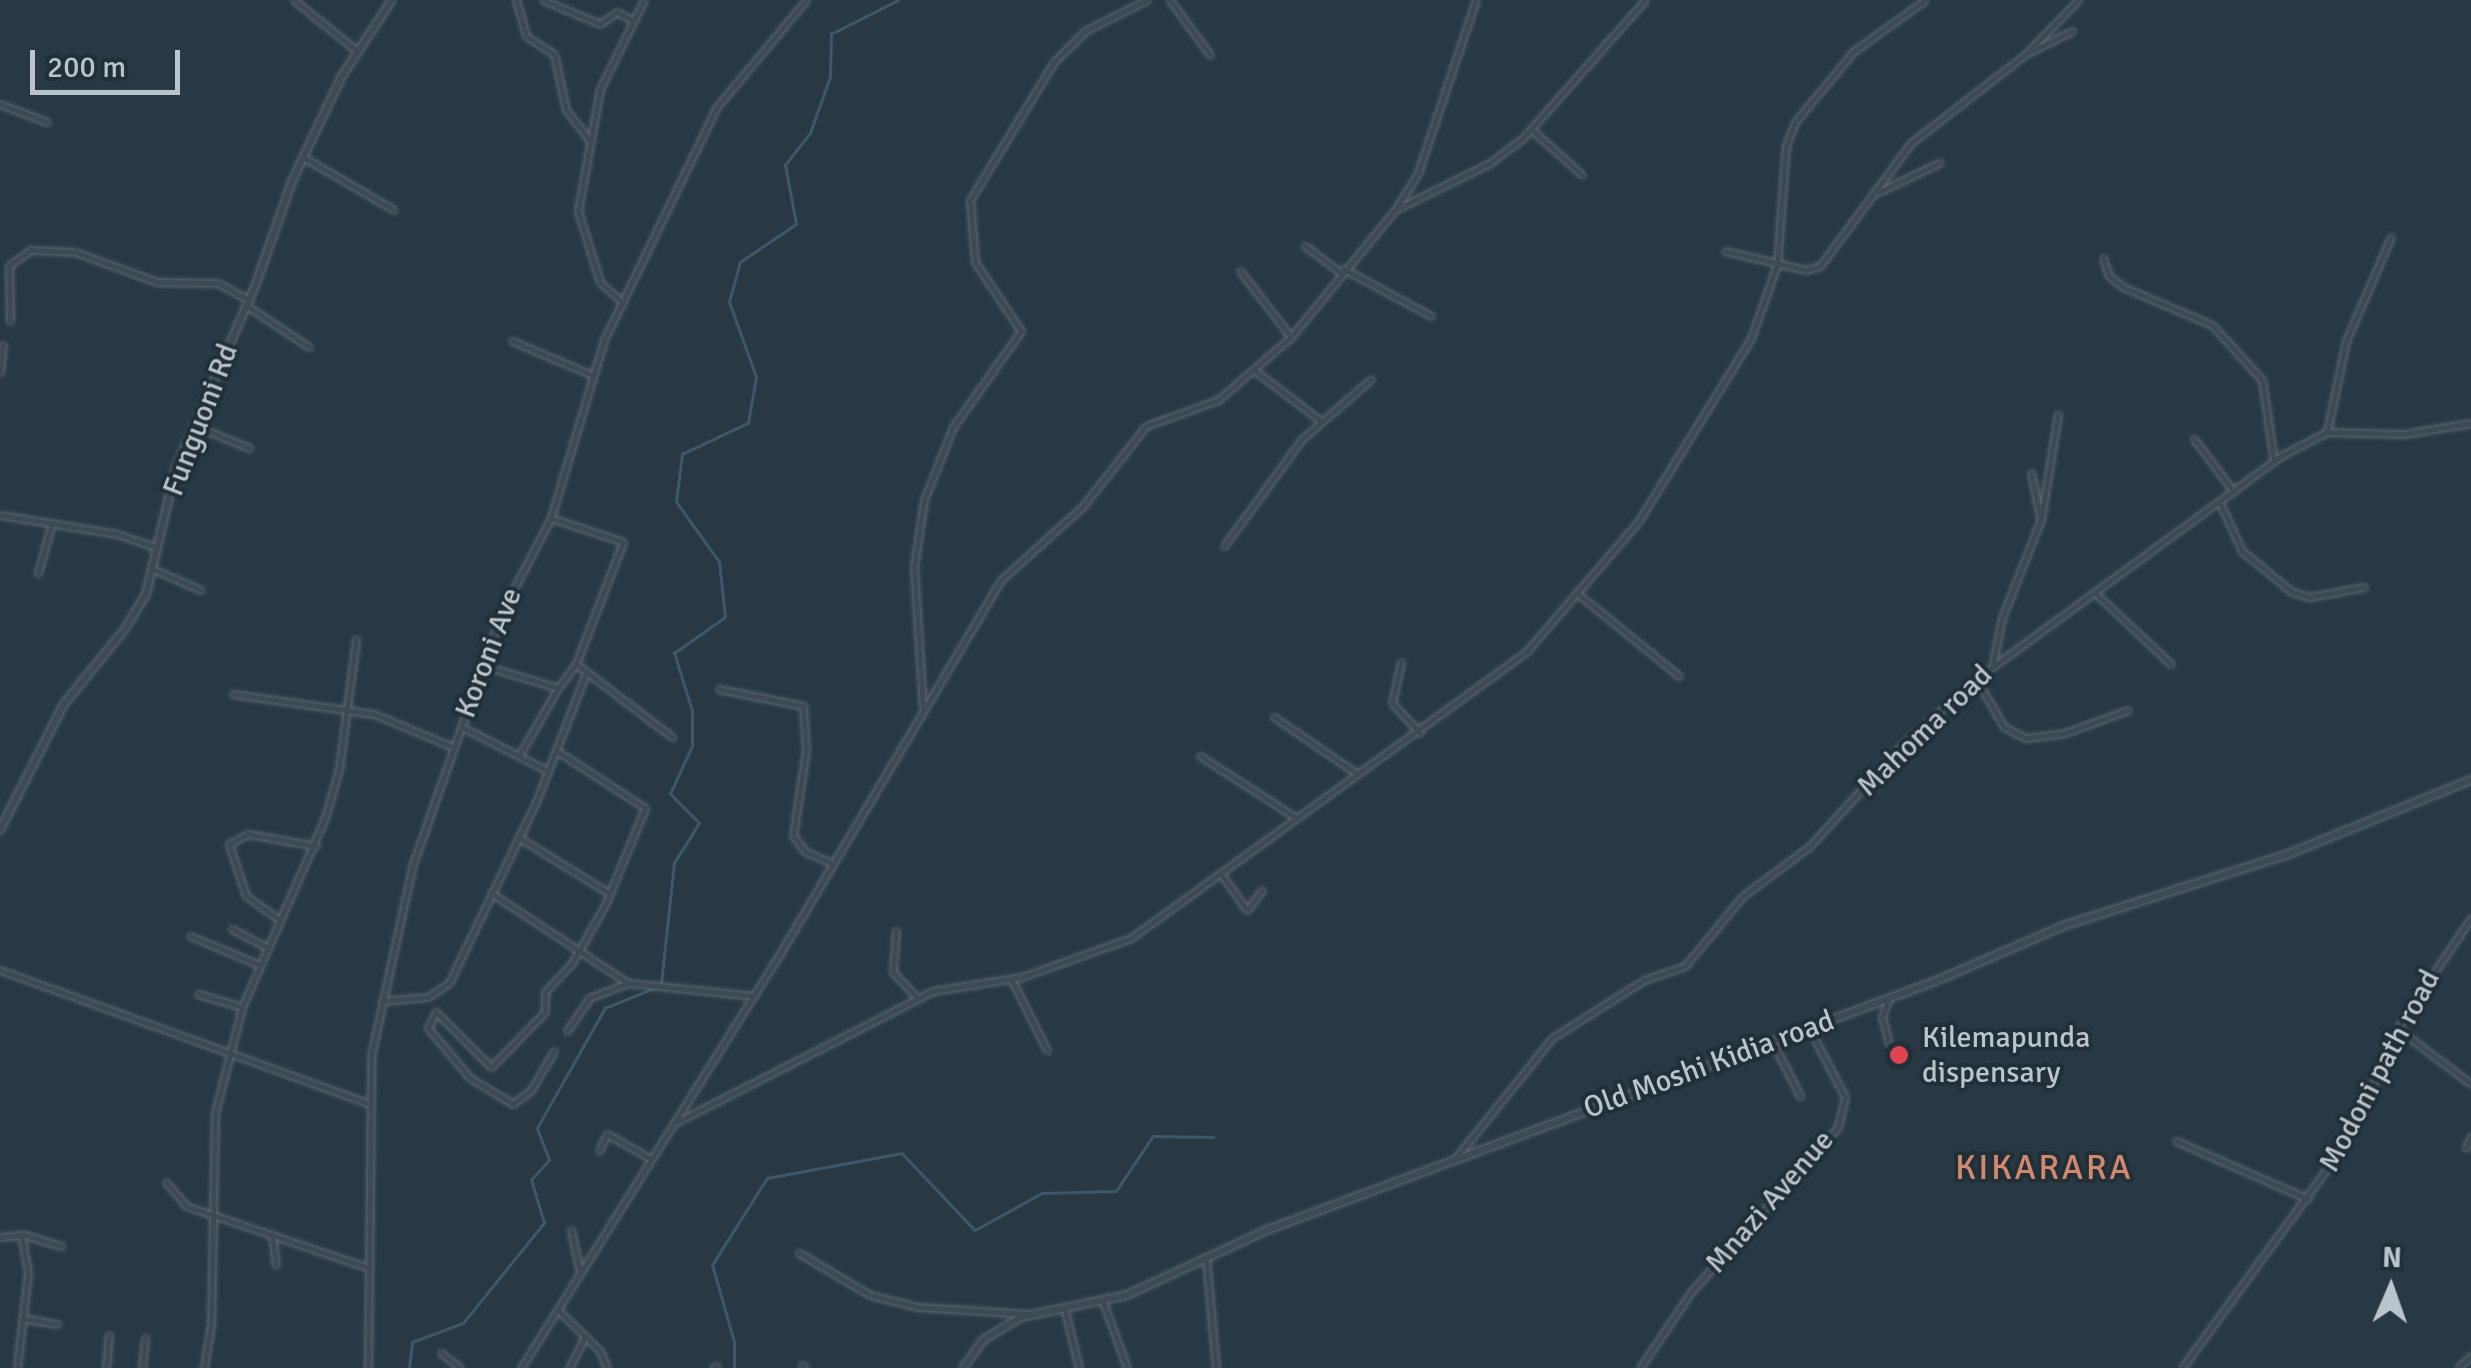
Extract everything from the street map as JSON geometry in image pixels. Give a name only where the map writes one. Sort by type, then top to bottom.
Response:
[{"type":"street","points":[[294,0],[357,51]]},
{"type":"street","name":"Funguoni Rd","points":[[0,830],[64,704],[126,629],[155,570],[193,426],[248,304],[303,157],[357,51],[392,0]]},
{"type":"street","points":[[516,0],[526,36],[554,54],[566,110],[589,138]]},
{"type":"street","points":[[544,0],[600,24],[617,12],[632,20]]},
{"type":"street","points":[[623,302],[602,286],[579,225],[589,138],[602,82],[644,0]]},
{"type":"street","name":"Koroni Ave","points":[[368,1368],[370,1104],[382,1001],[405,893],[482,665],[550,518],[592,375],[623,302],[716,108],[806,0]]},
{"type":"street","points":[[923,712],[914,566],[924,500],[953,427],[1021,332],[974,262],[970,200],[1054,62],[1084,32],[1147,0]]},
{"type":"street","points":[[1170,0],[1210,55]]},
{"type":"street","points":[[521,1368],[754,996],[987,598],[1083,506],[1146,426],[1218,400],[1291,338],[1395,210],[1418,173],[1476,0]]},
{"type":"street","points":[[1395,210],[1490,163],[1532,130],[1645,0]]},
{"type":"street","points":[[675,1123],[840,1044],[918,999],[1012,979],[1131,938],[1527,651],[1578,594],[1668,479],[1751,338],[1777,265],[1786,146],[1795,122],[1854,51],[1926,0]]},
{"type":"street","points":[[1725,250],[1777,265],[1820,266],[1918,136],[2027,53],[2078,0]]},
{"type":"street","points":[[2027,53],[2072,30]]},
{"type":"street","points":[[0,104],[47,122]]},
{"type":"street","points":[[1532,130],[1582,175]]},
{"type":"street","points":[[303,157],[394,210]]},
{"type":"street","points":[[1878,193],[1939,163]]},
{"type":"street","points":[[2391,238],[2346,341],[2328,432],[2404,434],[2471,423]]},
{"type":"street","points":[[1305,246],[1342,271],[1431,316]]},
{"type":"street","points":[[10,321],[9,266],[30,250],[75,252],[157,282],[218,283],[308,347]]},
{"type":"street","points":[[2103,258],[2109,276],[2122,287],[2212,325],[2262,380],[2274,462]]},
{"type":"street","points":[[1240,271],[1291,338]]},
{"type":"street","points":[[512,341],[592,375]]},
{"type":"street","points":[[0,372],[2,345]]},
{"type":"street","points":[[1254,370],[1321,421]]},
{"type":"street","points":[[1224,546],[1321,421],[1372,379]]},
{"type":"street","points":[[1992,666],[2002,618],[2042,519],[2058,414]]},
{"type":"street","points":[[193,426],[249,448]]},
{"type":"street","name":"Mahoma road","points":[[1454,1160],[1552,1038],[1644,980],[1686,966],[1743,896],[1810,846],[1900,747],[1976,679],[2274,462],[2328,432]]},
{"type":"street","points":[[2194,440],[2234,492]]},
{"type":"street","points":[[2031,473],[2042,519]]},
{"type":"street","points":[[2220,503],[2242,551],[2292,592],[2310,597],[2364,587]]},
{"type":"street","points":[[0,516],[107,532],[158,548]]},
{"type":"street","points":[[519,755],[576,664],[623,542],[550,518]]},
{"type":"street","points":[[38,573],[51,526]]},
{"type":"street","points":[[155,570],[202,590]]},
{"type":"street","points":[[2095,593],[2171,664]]},
{"type":"street","points":[[1578,594],[1679,676]]},
{"type":"street","points":[[207,1368],[214,1117],[242,1007],[316,846],[339,768],[343,709],[356,640]]},
{"type":"street","points":[[1401,662],[1392,703],[1420,732]]},
{"type":"street","points":[[576,664],[672,737]]},
{"type":"street","points":[[482,665],[558,688]]},
{"type":"street","points":[[382,1001],[428,997],[449,983],[557,751],[586,672]]},
{"type":"street","points":[[1976,679],[2004,727],[2026,738],[2065,733],[2128,710]]},
{"type":"street","points":[[719,688],[803,706],[806,750],[794,836],[806,852],[832,862]]},
{"type":"street","points":[[233,694],[386,717],[453,746]]},
{"type":"street","points":[[1274,716],[1356,773]]},
{"type":"street","points":[[461,726],[548,771]]},
{"type":"street","points":[[554,1051],[531,1090],[513,1104],[470,1078],[428,1026],[436,1012],[491,1067],[545,1012],[545,992],[580,947],[607,892],[645,808],[557,751]]},
{"type":"street","points":[[1200,756],[1295,816]]},
{"type":"street","name":"Old Moshi Kidia road","points":[[963,1368],[982,1340],[1029,1314],[1103,1302],[1454,1160],[1890,998],[2064,926],[2286,856],[2471,780]]},
{"type":"street","points":[[280,920],[246,896],[230,844],[248,834],[316,846]]},
{"type":"street","points":[[518,837],[607,892]]},
{"type":"street","points":[[1220,874],[1247,910],[1262,890]]},
{"type":"street","points":[[492,893],[580,947],[628,982]]},
{"type":"street","name":"Modoni path road","points":[[2182,1368],[2308,1199],[2348,1138],[2398,1028],[2471,918]]},
{"type":"street","points":[[232,929],[268,948]]},
{"type":"street","points":[[896,931],[893,972],[918,999]]},
{"type":"street","points":[[190,936],[260,965]]},
{"type":"street","points":[[0,970],[231,1057],[370,1104]]},
{"type":"street","points":[[1012,979],[1047,1050]]},
{"type":"street","points":[[567,1031],[589,998],[628,982],[754,996]]},
{"type":"street","points":[[198,994],[242,1007]]},
{"type":"street","points":[[1889,1044],[1882,1017],[1890,998]]},
{"type":"street","name":"Mnazi Avenue","points":[[1640,1368],[1691,1292],[1838,1126],[1845,1097],[1808,1027]]},
{"type":"street","points":[[2398,1028],[2471,1084]]},
{"type":"street","points":[[1772,1040],[1800,1096]]},
{"type":"street","points":[[598,1152],[607,1134],[651,1159]]},
{"type":"street","points":[[2466,1148],[2471,1136]]},
{"type":"street","points":[[2176,1141],[2308,1199]]},
{"type":"street","points":[[166,1182],[180,1202],[210,1215],[369,1268]]},
{"type":"street","points":[[571,1230],[580,1272]]},
{"type":"street","points":[[272,1234],[276,1265]]},
{"type":"street","points":[[0,1237],[21,1235],[61,1246]]},
{"type":"street","points":[[17,1368],[28,1273],[21,1235]]},
{"type":"street","points":[[798,1253],[870,1295],[918,1307],[1002,1308],[1029,1314]]},
{"type":"street","points":[[1206,1258],[1216,1368]]},
{"type":"street","points":[[1103,1302],[1128,1368]]},
{"type":"street","points":[[1064,1307],[1080,1368]]},
{"type":"street","points":[[558,1310],[585,1336],[606,1368]]},
{"type":"street","points":[[22,1318],[56,1324]]},
{"type":"street","points":[[106,1368],[109,1335]]},
{"type":"street","points":[[569,1368],[585,1336]]},
{"type":"street","points":[[142,1368],[145,1338]]},
{"type":"street","points":[[441,1352],[460,1368]]},
{"type":"street","points":[[2458,1368],[2471,1356]]},
{"type":"waterway","points":[[661,984],[674,863],[699,823],[670,794],[692,746],[692,711],[674,653],[725,617],[719,562],[676,502],[682,454],[748,423],[756,377],[729,302],[740,262],[796,224],[785,165],[810,133],[830,77],[831,34],[898,0]]},
{"type":"waterway","points":[[409,1368],[412,1342],[463,1323],[544,1223],[531,1180],[549,1160],[537,1128],[605,1008],[654,988]]},
{"type":"waterway","points":[[734,1368],[734,1342],[712,1265],[767,1178],[902,1153],[975,1230],[1042,1193],[1116,1191],[1153,1136],[1213,1137]]},
{"type":"place","name":"Kilemapunda dispensary","points":[[1899,1055]]},
{"type":"district","name":"KIKARARA","points":[[2044,1168]]}]
